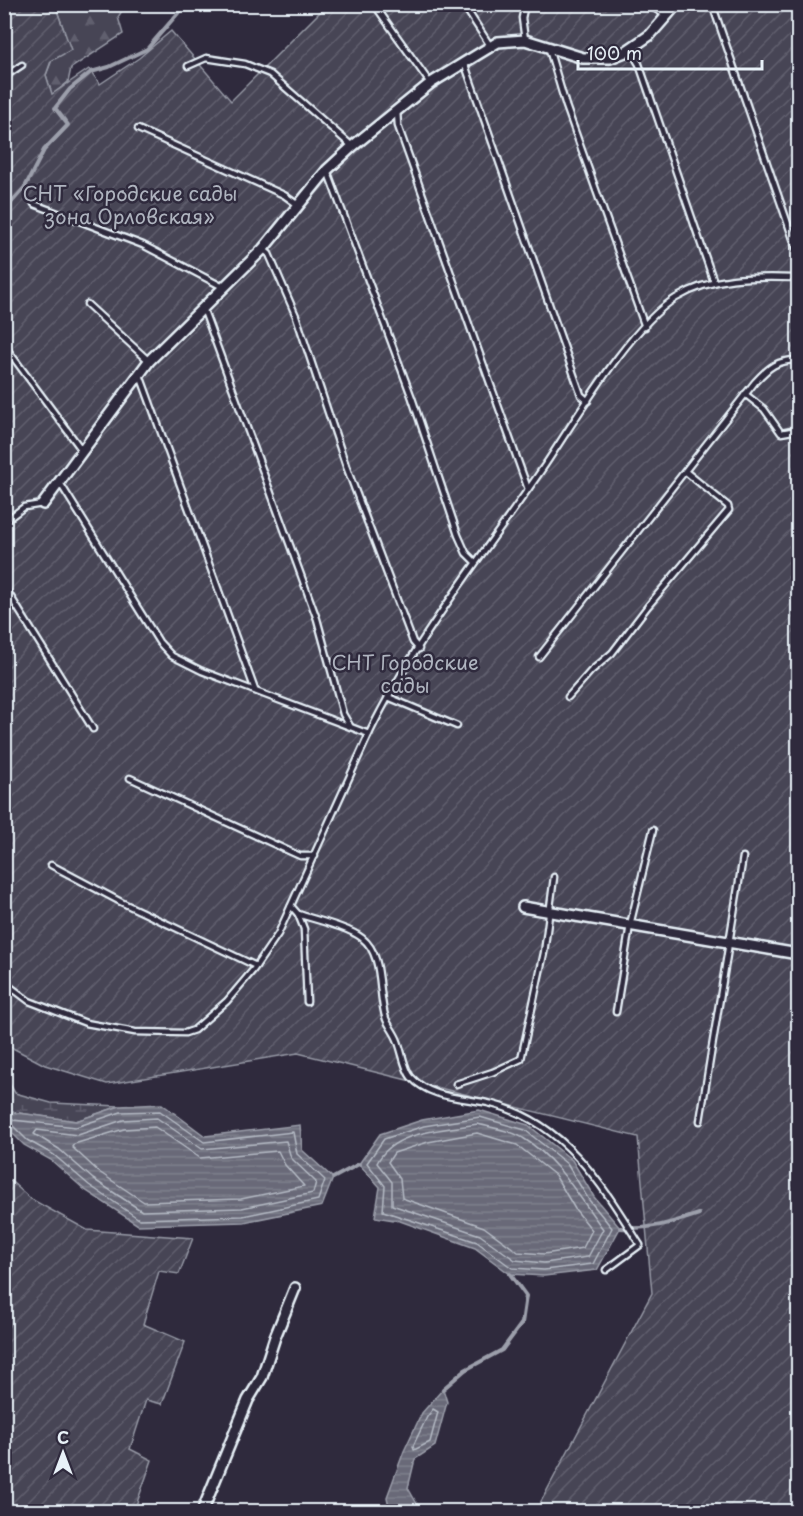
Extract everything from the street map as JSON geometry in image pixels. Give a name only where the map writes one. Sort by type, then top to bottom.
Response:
[{"type":"street","points":[[43,504],[81,449],[149,361],[263,249],[327,170],[431,83],[498,42],[525,40],[583,58],[610,58],[630,49],[650,35],[677,4]]},
{"type":"street","points":[[523,907],[727,944],[798,954]]},
{"type":"street","points":[[202,1512],[244,1409],[262,1377],[274,1337],[295,1288]]},
{"type":"lane","points":[[374,4],[431,83]]},
{"type":"lane","points":[[463,4],[491,47]]},
{"type":"lane","points":[[525,4],[522,18],[525,40]]},
{"type":"lane","points":[[647,4],[666,16]]},
{"type":"lane","points":[[712,4],[798,253]]},
{"type":"lane","points":[[548,46],[566,106],[645,327]]},
{"type":"lane","points":[[630,49],[639,64],[714,282]]},
{"type":"lane","points":[[188,66],[206,58],[244,64],[270,74],[353,146]]},
{"type":"lane","points":[[464,62],[581,395],[588,401]]},
{"type":"lane","points":[[4,76],[22,65]]},
{"type":"lane","points":[[397,111],[398,126],[528,489]]},
{"type":"lane","points":[[138,129],[284,195],[300,206]]},
{"type":"lane","points":[[327,170],[412,398],[458,535],[466,553],[475,562]]},
{"type":"lane","points":[[34,204],[143,245],[224,287]]},
{"type":"lane","points":[[263,249],[269,254],[296,316],[346,466],[400,609],[419,649]]},
{"type":"lane","points":[[4,982],[29,1001],[86,1023],[135,1032],[185,1033],[194,1030],[227,1001],[256,966],[278,934],[388,697],[475,562],[588,401],[651,318],[675,299],[702,285],[740,276],[798,278]]},
{"type":"lane","points":[[87,304],[149,361]]},
{"type":"lane","points":[[203,308],[317,619],[343,714],[351,726]]},
{"type":"lane","points":[[4,345],[81,449]]},
{"type":"lane","points":[[539,657],[745,394],[772,364],[783,360],[798,360]]},
{"type":"lane","points":[[140,375],[255,690]]},
{"type":"lane","points":[[745,394],[764,410],[781,433],[798,430]]},
{"type":"lane","points":[[568,698],[591,671],[612,653],[674,574],[729,510],[728,506],[686,472]]},
{"type":"lane","points":[[59,480],[159,642],[172,656],[192,666],[369,734]]},
{"type":"lane","points":[[4,522],[24,507],[43,504]]},
{"type":"lane","points":[[4,586],[93,729]]},
{"type":"lane","points":[[388,697],[457,726]]},
{"type":"lane","points":[[130,778],[300,856],[315,856]]},
{"type":"lane","points":[[616,1012],[630,925],[653,830]]},
{"type":"lane","points":[[700,1121],[727,944],[743,857]]},
{"type":"lane","points":[[51,865],[121,902],[256,966]]},
{"type":"lane","points":[[456,1084],[493,1072],[521,1059],[543,953],[554,877]]},
{"type":"lane","points":[[291,906],[298,914],[304,929],[307,1002]]},
{"type":"lane","points":[[298,914],[360,936],[371,946],[387,1021],[396,1035],[410,1076],[429,1089],[448,1097],[492,1104],[519,1114],[568,1145],[585,1164],[622,1214],[640,1245],[606,1270]]},
{"type":"green space","name":"СНТ Городские сады","points":[[4,5],[55,5],[71,50],[51,61],[46,75],[52,94],[89,69],[100,84],[139,58],[171,31],[231,101],[327,5],[798,5],[798,1511],[536,1511],[652,1293],[638,1137],[298,1053],[107,1084],[45,1065],[5,1044]]},
{"type":"green space","points":[[55,5],[125,6],[118,17],[123,34],[71,68],[68,82],[52,95],[46,75],[64,30]]},
{"type":"green space","points":[[4,1074],[15,1093],[51,1103],[120,1106],[76,1121],[5,1111]]},
{"type":"green space","points":[[5,1176],[31,1199],[87,1230],[193,1238],[179,1274],[159,1271],[143,1324],[185,1342],[162,1404],[146,1400],[130,1449],[152,1460],[134,1511],[5,1511]]},
{"type":"water","points":[[162,1104],[205,1136],[300,1125],[302,1150],[333,1178],[322,1206],[244,1222],[138,1225],[85,1190],[51,1160],[24,1145],[5,1126],[5,1111],[76,1121],[120,1106]]},
{"type":"water","points":[[479,1110],[528,1125],[572,1160],[594,1197],[620,1228],[597,1270],[544,1276],[510,1274],[475,1248],[400,1221],[375,1217],[380,1187],[359,1164],[380,1134],[422,1120]]},
{"type":"water","points":[[443,1389],[447,1402],[435,1446],[415,1459],[408,1488],[421,1511],[390,1511],[387,1497],[404,1451],[422,1413]]},
{"type":"waterway","points":[[4,211],[25,187],[44,150],[68,125],[55,108],[70,89],[91,72],[109,67],[147,49],[186,4]]},
{"type":"waterway","points":[[333,1178],[359,1164]]},
{"type":"waterway","points":[[620,1228],[660,1225],[699,1214]]},
{"type":"waterway","points":[[443,1389],[465,1370],[502,1350],[522,1323],[526,1296],[510,1274]]},
{"type":"park label","name":"СНТ «Городские сады зона Орловская»","points":[[130,204]]}]
